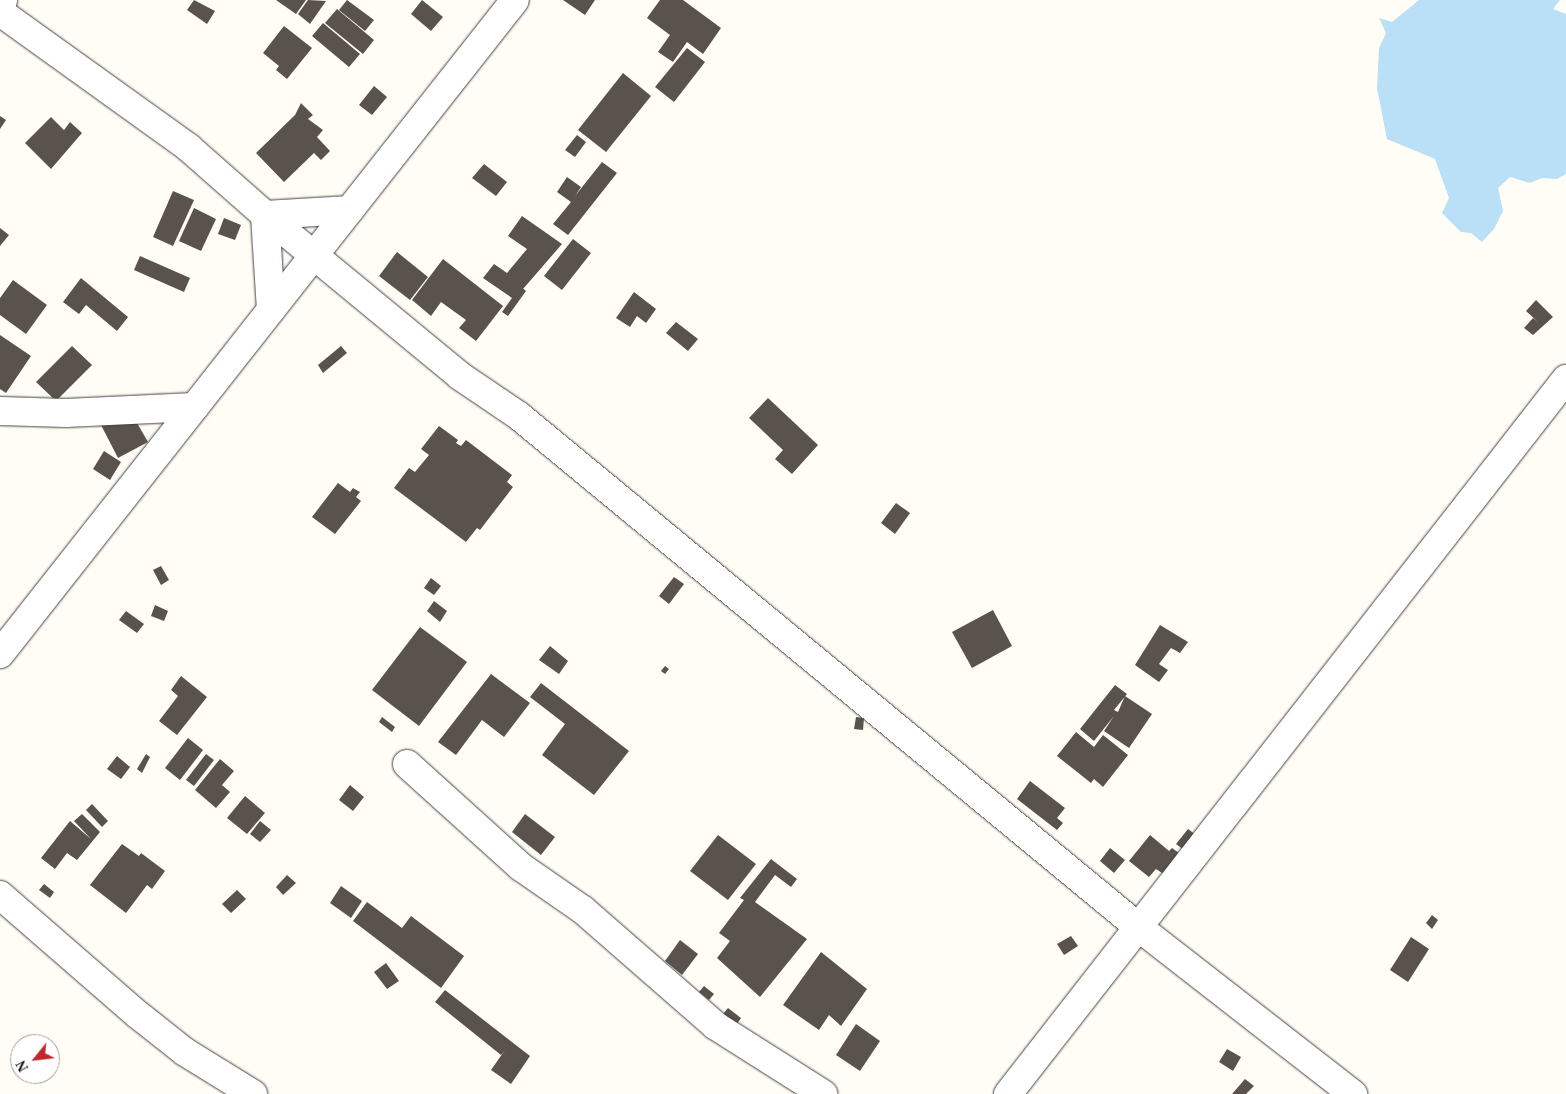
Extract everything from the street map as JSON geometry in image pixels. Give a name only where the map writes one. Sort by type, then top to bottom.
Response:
[{"type":"street","points":[[4,0],[0,12],[189,148],[265,215],[315,254],[460,376],[519,416],[1137,926],[1353,1094]]},
{"type":"street","points":[[0,654],[515,0]]},
{"type":"street","points":[[265,215],[350,210]]},
{"type":"street","points":[[265,215],[271,310]]},
{"type":"street","points":[[1008,1094],[1137,926],[1566,379]]},
{"type":"street","points":[[0,412],[66,413],[195,407]]},
{"type":"street","points":[[407,764],[522,866],[583,910],[716,1026],[823,1094]]},
{"type":"street","points":[[0,895],[150,1025],[185,1052],[253,1094]]},
{"type":"water","points":[[1419,0],[1560,0],[1553,9],[1566,14],[1566,174],[1557,179],[1542,178],[1530,183],[1510,177],[1498,188],[1503,211],[1494,229],[1482,242],[1471,233],[1461,232],[1442,213],[1449,198],[1435,159],[1387,139],[1377,88],[1379,48],[1386,33],[1379,18],[1392,22]]},
{"type":"building","points":[[194,0],[215,11],[207,24],[187,10]]},
{"type":"building","points":[[276,0],[306,0],[296,14]]},
{"type":"building","points":[[308,0],[326,1],[310,24],[298,14]]},
{"type":"building","points":[[347,0],[374,20],[365,31],[339,10]]},
{"type":"building","points":[[422,0],[443,17],[431,31],[411,14]]},
{"type":"building","points":[[563,0],[595,0],[585,15]]},
{"type":"building","points":[[660,0],[683,0],[721,28],[703,54],[687,42],[673,62],[658,52],[670,35],[647,18]]},
{"type":"building","points":[[337,9],[374,40],[363,54],[325,23]]},
{"type":"building","points":[[323,23],[360,54],[349,67],[312,36]]},
{"type":"building","points":[[284,26],[312,48],[287,79],[276,70],[279,66],[263,53]]},
{"type":"building","points":[[687,48],[705,62],[674,102],[655,87]]},
{"type":"building","points":[[623,73],[651,96],[606,152],[578,130]]},
{"type":"building","points":[[374,86],[387,97],[372,115],[359,105]]},
{"type":"building","points":[[301,103],[313,115],[308,119],[323,130],[317,137],[330,151],[321,160],[314,153],[284,182],[256,153],[295,115]]},
{"type":"building","points":[[0,116],[6,120],[0,129]]},
{"type":"building","points":[[51,117],[64,130],[70,122],[82,133],[51,169],[25,143]]},
{"type":"building","points":[[577,135],[586,142],[575,157],[565,150]]},
{"type":"building","points":[[602,162],[617,173],[568,235],[553,224],[571,202],[557,192],[567,177],[581,187],[575,196]]},
{"type":"building","points":[[484,164],[507,182],[496,196],[472,178]]},
{"type":"building","points":[[173,191],[194,200],[173,246],[153,237]]},
{"type":"building","points":[[194,208],[216,219],[201,251],[179,241]]},
{"type":"building","points":[[522,216],[562,244],[523,289],[526,291],[508,316],[502,312],[512,298],[483,278],[494,264],[507,273],[527,249],[508,236]]},
{"type":"building","points":[[224,218],[241,225],[235,240],[218,234]]},
{"type":"building","points":[[0,228],[9,235],[0,246]]},
{"type":"building","points":[[573,239],[591,253],[562,290],[544,276]]},
{"type":"building","points":[[397,252],[428,277],[410,300],[379,276]]},
{"type":"building","points":[[140,256],[190,278],[184,292],[134,270]]},
{"type":"building","points":[[443,259],[503,306],[476,341],[459,328],[466,320],[441,302],[431,316],[412,300]]},
{"type":"building","points":[[81,278],[128,317],[117,331],[86,305],[79,314],[63,302]]},
{"type":"building","points":[[13,280],[47,305],[26,334],[0,315],[0,298]]},
{"type":"building","points":[[634,292],[656,309],[646,323],[637,316],[630,327],[616,318]]},
{"type":"building","points":[[1536,300],[1553,317],[1533,335],[1524,328],[1533,318],[1539,323],[1526,311]]},
{"type":"building","points":[[676,322],[698,339],[688,351],[666,333]]},
{"type":"building","points":[[0,335],[31,356],[6,393],[0,389]]},
{"type":"building","points":[[72,346],[92,365],[56,401],[36,382]]},
{"type":"building","points":[[341,346],[347,353],[323,373],[318,365]]},
{"type":"building","points":[[768,398],[818,445],[792,474],[775,459],[783,450],[749,418]]},
{"type":"building","points":[[133,416],[148,442],[118,458],[101,425],[115,417]]},
{"type":"building","points":[[439,426],[458,440],[456,443],[461,446],[466,440],[512,475],[507,482],[513,487],[480,530],[477,528],[466,542],[394,488],[409,468],[415,472],[429,455],[421,449]]},
{"type":"building","points":[[104,451],[121,462],[110,480],[93,469]]},
{"type":"building","points":[[338,483],[350,492],[353,488],[360,492],[356,497],[361,501],[335,534],[312,517]]},
{"type":"building","points":[[896,503],[910,513],[895,534],[881,523]]},
{"type":"building","points":[[161,566],[169,580],[161,585],[153,570]]},
{"type":"building","points":[[674,577],[684,584],[669,604],[659,596]]},
{"type":"building","points":[[431,578],[441,586],[434,595],[424,588]]},
{"type":"building","points":[[434,601],[447,611],[440,622],[427,611]]},
{"type":"building","points":[[155,605],[168,611],[164,621],[151,616]]},
{"type":"building","points":[[993,610],[1012,646],[972,668],[952,632]]},
{"type":"building","points":[[126,611],[144,624],[137,633],[119,620]]},
{"type":"building","points":[[1160,625],[1188,642],[1180,653],[1171,648],[1159,664],[1168,670],[1159,682],[1135,665]]},
{"type":"building","points":[[420,627],[467,662],[419,726],[372,690]]},
{"type":"building","points":[[550,646],[568,661],[559,674],[539,660]]},
{"type":"building","points":[[665,666],[669,669],[665,674],[661,671]]},
{"type":"building","points":[[491,674],[530,703],[504,737],[482,720],[456,755],[438,742]]},
{"type":"building","points":[[181,676],[207,697],[177,735],[159,721],[178,696],[171,690]]},
{"type":"building","points":[[541,683],[629,751],[594,795],[542,755],[565,724],[530,697]]},
{"type":"building","points":[[1115,685],[1127,694],[1125,696],[1152,714],[1129,748],[1104,731],[1114,716],[1094,741],[1080,729]],"holes":[[[1125,697],[1118,712],[1114,710]]]},
{"type":"building","points":[[382,717],[395,727],[392,732],[379,722]]},
{"type":"building","points":[[856,717],[864,718],[863,730],[854,729]]},
{"type":"building","points":[[1076,732],[1094,747],[1103,735],[1128,755],[1103,787],[1094,779],[1091,783],[1057,756]]},
{"type":"building","points":[[188,738],[203,750],[180,780],[165,768]]},
{"type":"building","points":[[146,754],[150,757],[142,773],[137,769]]},
{"type":"building","points":[[206,754],[214,760],[194,786],[186,780]]},
{"type":"building","points":[[117,756],[130,767],[121,779],[107,769]]},
{"type":"building","points":[[220,759],[234,771],[222,785],[230,792],[216,808],[195,790]]},
{"type":"building","points":[[1030,781],[1065,808],[1057,818],[1063,823],[1057,830],[1017,799]]},
{"type":"building","points":[[350,785],[364,797],[353,811],[339,800]]},
{"type":"building","points":[[245,796],[265,813],[247,834],[227,818]]},
{"type":"building","points":[[92,804],[108,821],[102,827],[86,810]]},
{"type":"building","points":[[82,814],[100,832],[77,860],[67,853],[55,869],[41,858],[70,821],[91,839],[74,821]]},
{"type":"building","points":[[525,814],[555,837],[541,855],[512,832]]},
{"type":"building","points":[[260,821],[271,830],[260,842],[250,834]]},
{"type":"building","points":[[1188,829],[1200,838],[1188,853],[1176,844]]},
{"type":"building","points":[[718,835],[756,864],[728,900],[690,871]]},
{"type":"building","points":[[1150,835],[1169,851],[1172,848],[1183,856],[1168,877],[1156,869],[1149,877],[1129,861]]},
{"type":"building","points":[[122,844],[139,856],[141,853],[165,871],[152,889],[147,885],[126,913],[90,885]]},
{"type":"building","points":[[1110,848],[1125,860],[1114,873],[1100,861]]},
{"type":"building","points":[[771,859],[797,879],[791,887],[775,875],[755,902],[807,939],[760,997],[717,958],[730,941],[719,933],[744,900],[740,898]]},
{"type":"building","points":[[287,875],[296,883],[283,895],[276,887]]},
{"type":"building","points":[[44,884],[54,892],[50,898],[39,890]]},
{"type":"building","points":[[341,886],[362,901],[351,918],[330,903]]},
{"type":"building","points":[[237,890],[246,899],[231,913],[222,904]]},
{"type":"building","points":[[367,902],[402,928],[411,916],[464,956],[441,988],[353,921]]},
{"type":"building","points":[[1432,915],[1438,920],[1432,929],[1426,923]]},
{"type":"building","points":[[1071,936],[1078,946],[1064,955],[1057,944]]},
{"type":"building","points":[[1411,937],[1429,949],[1408,982],[1390,970]]},
{"type":"building","points":[[680,940],[698,954],[682,975],[665,961]]},
{"type":"building","points":[[821,952],[867,989],[841,1026],[829,1015],[819,1030],[783,1005]]},
{"type":"building","points":[[386,963],[399,981],[387,989],[374,972]]},
{"type":"building","points":[[704,986],[714,994],[709,1000],[699,992]]},
{"type":"building","points":[[445,990],[530,1056],[511,1084],[491,1070],[505,1050],[501,1055],[435,1002]]},
{"type":"building","points":[[728,1008],[741,1018],[737,1024],[723,1014]]},
{"type":"building","points":[[856,1024],[880,1041],[860,1071],[836,1055]]},
{"type":"building","points":[[1227,1049],[1241,1057],[1233,1071],[1219,1062]]},
{"type":"building","points":[[1245,1079],[1254,1086],[1246,1094],[1232,1094]]}]
